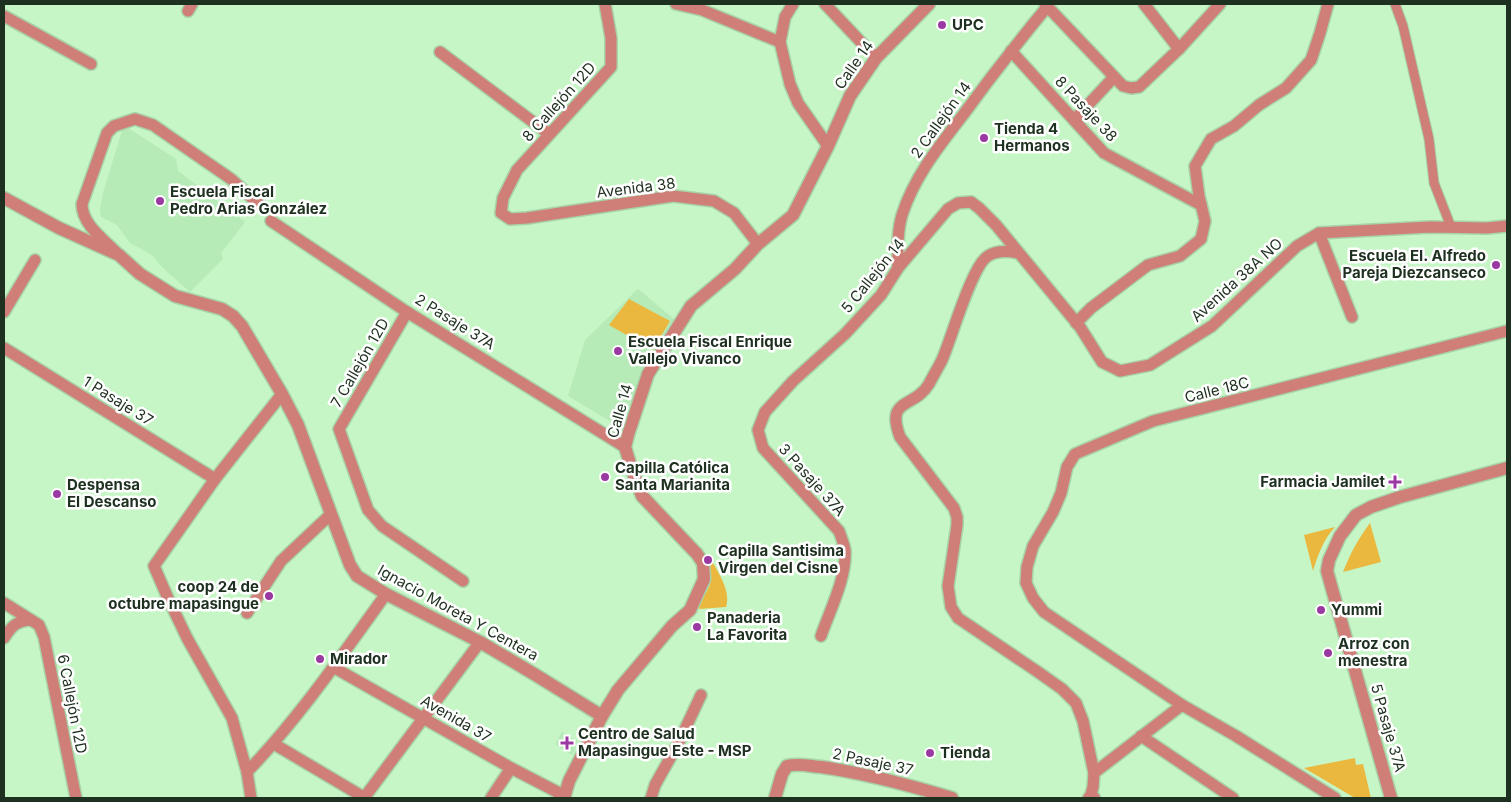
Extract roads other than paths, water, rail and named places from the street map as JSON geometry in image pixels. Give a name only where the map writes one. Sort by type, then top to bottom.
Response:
[{"type":"street","name":"8 Callejón 12D","points":[[501,213],[503,198],[516,170],[611,67],[611,38],[605,4]]},
{"type":"street","points":[[676,4],[702,10],[780,42]]},
{"type":"street","points":[[793,4],[785,16],[780,42],[790,84],[798,103],[828,146]]},
{"type":"street","points":[[825,4],[876,58]]},
{"type":"street","name":"Calle 14","points":[[565,797],[570,781],[602,716],[618,690],[672,626],[690,610],[704,579],[703,563],[697,554],[642,496],[632,470],[626,447],[628,435],[648,374],[692,306],[736,269],[758,244],[792,215],[828,146],[850,96],[876,58],[927,4]]},
{"type":"street","points":[[1144,4],[1179,49]]},
{"type":"street","points":[[1046,5],[1123,86],[1131,88],[1139,87],[1179,49],[1220,4]]},
{"type":"street","points":[[1076,323],[1091,308],[1148,265],[1180,256],[1201,239],[1205,221],[1195,166],[1211,139],[1234,126],[1259,105],[1286,88],[1311,60],[1328,4]]},
{"type":"street","points":[[1395,4],[1403,26],[1429,139],[1434,183],[1451,227]]},
{"type":"street","name":"2 Callejón 14","points":[[898,268],[898,239],[902,216],[925,166],[1046,5]]},
{"type":"street","points":[[4,16],[91,64]]},
{"type":"street","name":"8 Pasaje 38","points":[[1010,51],[1104,153],[1201,205]]},
{"type":"street","points":[[440,52],[549,134]]},
{"type":"street","points":[[1074,120],[1114,77]]},
{"type":"street","points":[[119,255],[87,221],[82,213],[82,204],[107,133],[114,126],[123,122],[134,119],[153,125],[231,179],[261,206]]},
{"type":"street","name":"Avenida 38","points":[[501,213],[510,219],[527,218],[674,196],[714,201],[721,205],[734,213],[758,244]]},
{"type":"street","name":"Ignacio Moreta Y Centera","points":[[4,198],[59,228],[119,255],[140,274],[175,296],[222,309],[233,316],[242,326],[298,425],[356,576],[386,594],[480,642],[602,716]]},
{"type":"street","name":"5 Callejón 14","points":[[758,430],[766,412],[793,381],[851,328],[881,295],[898,268],[948,209],[958,203],[971,202],[996,224],[1018,253]]},
{"type":"street","name":"2 Pasaje 37A","points":[[271,221],[407,312],[626,447]]},
{"type":"street","name":"Avenida 38A NO","points":[[1018,253],[1076,323],[1102,362],[1120,371],[1150,365],[1212,326],[1297,246],[1319,233],[1430,227],[1486,228],[1507,226]]},
{"type":"street","points":[[1319,233],[1352,317]]},
{"type":"street","points":[[1018,253],[1004,251],[987,256],[970,286],[942,361],[927,387],[915,398],[900,407],[895,415],[895,425],[900,437],[954,508],[957,517],[948,586],[950,607],[958,618],[1062,689],[1076,703],[1083,721],[1094,773],[1091,798]]},
{"type":"street","points":[[4,312],[35,260]]},
{"type":"street","name":"7 Callejón 12D","points":[[407,312],[339,429],[368,510],[382,526],[463,580]]},
{"type":"street","name":"Calle 18C","points":[[1182,705],[1044,612],[1033,598],[1026,583],[1027,567],[1033,546],[1054,512],[1067,467],[1075,454],[1154,422],[1507,331]]},
{"type":"street","name":"1 Pasaje 37","points":[[4,348],[215,479]]},
{"type":"street","points":[[251,798],[232,718],[187,638],[154,566],[215,479],[282,394]]},
{"type":"street","name":"3 Pasaje 37A","points":[[758,430],[763,448],[839,531],[845,549],[844,567],[839,586],[821,636]]},
{"type":"street","name":"5 Pasaje 37A","points":[[1391,798],[1327,571],[1328,560],[1332,550],[1356,515],[1400,497],[1507,468]]},
{"type":"street","points":[[247,613],[281,561],[332,514]]},
{"type":"street","points":[[246,772],[274,744],[386,594]]},
{"type":"street","name":"6 Callejón 12D","points":[[4,603],[39,626],[44,637],[76,798]]},
{"type":"street","points":[[4,638],[10,628],[19,621],[30,620]]},
{"type":"street","points":[[274,744],[364,798],[480,642]]},
{"type":"street","name":"Avenida 37","points":[[333,667],[565,797]]},
{"type":"street","points":[[652,798],[655,785],[679,742],[701,695]]},
{"type":"street","points":[[1094,773],[1182,705],[1236,736],[1335,798]]},
{"type":"street","points":[[1141,736],[1233,798]]},
{"type":"street","name":"2 Pasaje 37","points":[[775,798],[782,774],[787,766],[795,764],[840,770],[952,798]]},
{"type":"street","points":[[491,798],[511,768]]},
{"type":"place","name":"UPC","points":[[942,25]]},
{"type":"place","name":"Tienda 4 Hermanos","points":[[984,138]]},
{"type":"place","name":"Escuela Fiscal Pedro Arias González","points":[[160,201]]},
{"type":"place","name":"Escuela EI. Alfredo Pareja Diezcanseco","points":[[1496,265]]},
{"type":"place","name":"Escuela Fiscal Enrique Vallejo Vivanco","points":[[618,351]]},
{"type":"place","name":"Capilla Católica Santa Marianita","points":[[605,477]]},
{"type":"place","name":"Farmacia Jamilet","points":[[1395,482]]},
{"type":"place","name":"Despensa El Descanso","points":[[57,494]]},
{"type":"place","name":"Capilla Santisima Virgen del Cisne","points":[[708,560]]},
{"type":"place","name":"coop 24 de octubre mapasingue","points":[[269,596]]},
{"type":"place","name":"Yummi","points":[[1321,610]]},
{"type":"place","name":"Panaderia La Favorita","points":[[697,627]]},
{"type":"place","name":"Arroz con menestra","points":[[1328,653]]},
{"type":"place","name":"Mirador","points":[[320,659]]},
{"type":"place","name":"Centro de Salud Mapasingue Este - MSP","points":[[567,743]]},
{"type":"place","name":"Tienda","points":[[930,753]]}]
